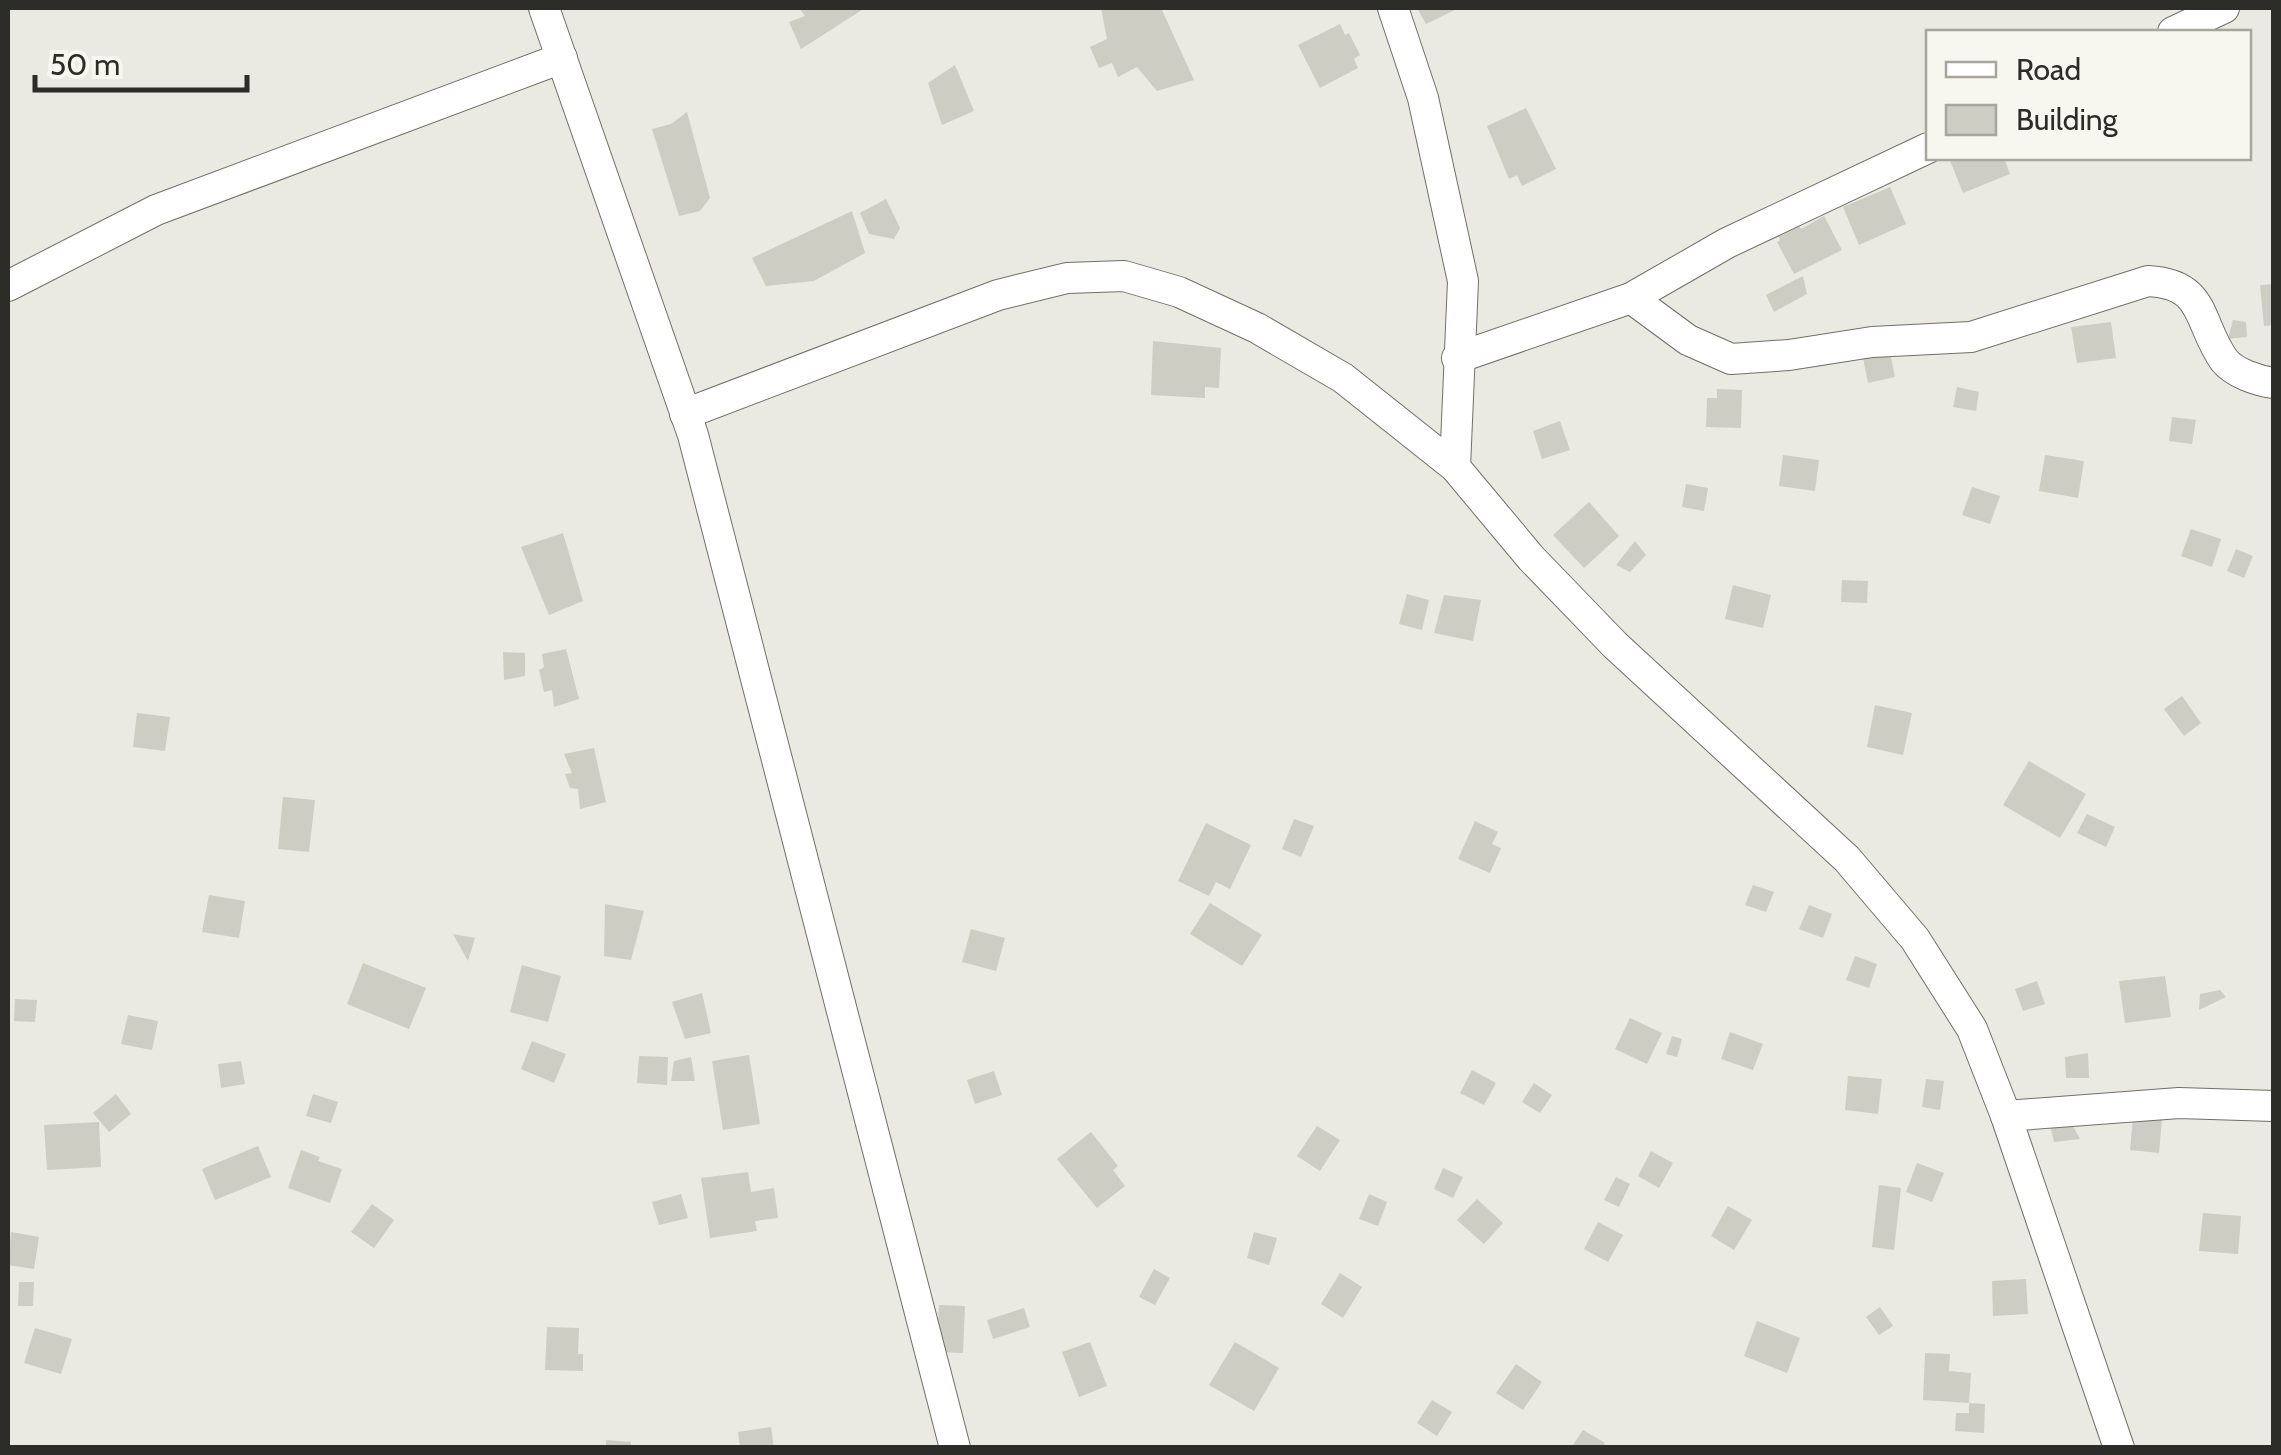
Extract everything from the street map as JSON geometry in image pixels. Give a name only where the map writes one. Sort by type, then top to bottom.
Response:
[{"type":"street","points":[[544,8],[685,414],[955,1448]]},
{"type":"street","points":[[1393,8],[1423,98],[1462,281],[1455,468]]},
{"type":"street","points":[[2177,30],[2224,8]]},
{"type":"street","points":[[8,286],[156,210],[562,58]]},
{"type":"street","points":[[1457,358],[1630,298],[1728,243],[1926,149]]},
{"type":"street","points":[[685,414],[998,295],[1067,278],[1124,276],[1179,292],[1257,328],[1343,378],[1455,468],[1531,558],[1603,632],[1847,859],[1915,939],[1972,1029],[2006,1116],[2120,1448]]},
{"type":"street","points":[[1630,298],[1688,340],[1732,359],[1872,342],[1971,337],[2148,281],[2166,282],[2182,288],[2196,302],[2226,362],[2257,381],[2274,383]]},
{"type":"street","points":[[2006,1116],[2179,1103],[2274,1106]]},
{"type":"building","points":[[799,8],[865,8],[801,49],[789,22],[805,16]]},
{"type":"building","points":[[1101,8],[1161,8],[1194,80],[1157,91],[1137,67],[1118,77],[1112,63],[1099,68],[1090,47],[1107,39]]},
{"type":"building","points":[[1417,8],[1459,8],[1426,24]]},
{"type":"building","points":[[1340,24],[1360,55],[1354,59],[1358,68],[1320,88],[1298,45]]},
{"type":"building","points":[[955,65],[974,111],[942,125],[928,83]]},
{"type":"building","points":[[1526,108],[1556,169],[1522,186],[1517,175],[1509,179],[1487,126]]},
{"type":"building","points":[[687,112],[710,198],[700,211],[679,216],[652,129],[671,124]]},
{"type":"building","points":[[1950,160],[2005,160],[2010,174],[1963,193]]},
{"type":"building","points":[[1890,187],[1906,224],[1859,245],[1843,207]]},
{"type":"building","points":[[886,199],[900,228],[894,239],[869,234],[860,213]]},
{"type":"building","points":[[852,211],[865,253],[814,281],[766,286],[752,258]]},
{"type":"building","points":[[1794,216],[1801,229],[1824,216],[1842,250],[1794,274],[1777,242],[1780,240],[1774,227]]},
{"type":"building","points":[[1803,276],[1807,294],[1774,312],[1766,295]]},
{"type":"building","points":[[2274,284],[2274,325],[2264,326],[2260,285]]},
{"type":"building","points":[[2233,320],[2246,322],[2247,337],[2228,339]]},
{"type":"building","points":[[2111,322],[2116,358],[2077,363],[2071,327]]},
{"type":"building","points":[[1153,341],[1221,348],[1219,388],[1205,387],[1205,398],[1151,395]]},
{"type":"building","points":[[1890,353],[1895,377],[1868,383],[1863,358]]},
{"type":"building","points":[[1957,387],[1979,392],[1976,411],[1953,407]]},
{"type":"building","points":[[1717,389],[1742,390],[1741,428],[1706,427],[1707,398],[1717,398]]},
{"type":"building","points":[[2172,417],[2196,420],[2192,444],[2169,441]]},
{"type":"building","points":[[1560,421],[1570,450],[1542,459],[1533,431]]},
{"type":"building","points":[[1783,455],[1819,460],[1815,491],[1779,486]]},
{"type":"building","points":[[2045,455],[2084,461],[2078,498],[2039,491]]},
{"type":"building","points":[[1686,484],[1708,488],[1704,511],[1682,507]]},
{"type":"building","points":[[1972,487],[2000,496],[1990,524],[1962,515]]},
{"type":"building","points":[[1589,502],[1619,536],[1584,568],[1553,535]]},
{"type":"building","points":[[2191,529],[2221,539],[2212,567],[2181,556]]},
{"type":"building","points":[[563,533],[583,601],[549,615],[521,547]]},
{"type":"building","points":[[1635,541],[1646,555],[1630,572],[1616,565]]},
{"type":"building","points":[[2236,549],[2253,556],[2244,578],[2227,571]]},
{"type":"building","points":[[1842,580],[1868,581],[1867,603],[1841,602]]},
{"type":"building","points":[[1733,585],[1771,595],[1763,628],[1725,619]]},
{"type":"building","points":[[1407,594],[1429,600],[1422,630],[1399,624]]},
{"type":"building","points":[[1444,595],[1481,600],[1473,641],[1434,633]]},
{"type":"building","points":[[566,649],[579,699],[554,707],[552,690],[544,692],[539,670],[544,667],[542,654]]},
{"type":"building","points":[[503,652],[525,653],[525,676],[504,680]]},
{"type":"building","points":[[2182,696],[2201,723],[2184,736],[2164,709]]},
{"type":"building","points":[[1875,705],[1912,713],[1903,755],[1867,747]]},
{"type":"building","points":[[137,713],[170,717],[165,751],[133,747]]},
{"type":"building","points":[[594,748],[606,802],[580,809],[578,789],[570,788],[565,774],[572,773],[564,754]]},
{"type":"building","points":[[2029,761],[2086,794],[2060,838],[2003,805]]},
{"type":"building","points":[[283,797],[315,800],[309,852],[278,849]]},
{"type":"building","points":[[2087,814],[2115,827],[2106,847],[2077,833]]},
{"type":"building","points":[[1294,819],[1314,826],[1301,857],[1282,849]]},
{"type":"building","points":[[1475,821],[1498,832],[1492,844],[1501,848],[1490,873],[1458,859]]},
{"type":"building","points":[[1206,823],[1251,845],[1230,889],[1216,882],[1209,896],[1178,881]]},
{"type":"building","points":[[1753,885],[1774,892],[1766,912],[1745,905]]},
{"type":"building","points":[[209,895],[245,901],[239,938],[202,932]]},
{"type":"building","points":[[1210,903],[1262,935],[1242,966],[1190,934]]},
{"type":"building","points":[[605,904],[644,911],[631,960],[604,956]]},
{"type":"building","points":[[1809,905],[1832,914],[1823,938],[1799,929]]},
{"type":"building","points":[[971,929],[1005,938],[996,971],[962,962]]},
{"type":"building","points":[[453,934],[475,938],[468,961]]},
{"type":"building","points":[[1855,956],[1877,964],[1869,988],[1846,980]]},
{"type":"building","points":[[363,963],[426,988],[409,1029],[347,1004]]},
{"type":"building","points":[[522,965],[561,976],[548,1022],[510,1012]]},
{"type":"building","points":[[2165,976],[2171,1017],[2125,1023],[2119,981]]},
{"type":"building","points":[[2037,981],[2045,1004],[2023,1011],[2015,989]]},
{"type":"building","points":[[2220,990],[2226,997],[2199,1010],[2200,994]]},
{"type":"building","points":[[702,993],[711,1033],[685,1039],[672,1002]]},
{"type":"building","points":[[15,999],[37,1000],[35,1022],[14,1021]]},
{"type":"building","points":[[128,1015],[158,1021],[152,1050],[121,1044]]},
{"type":"building","points":[[1630,1018],[1662,1033],[1647,1064],[1615,1049]]},
{"type":"building","points":[[1730,1032],[1763,1044],[1753,1070],[1721,1059]]},
{"type":"building","points":[[1672,1036],[1682,1039],[1677,1057],[1666,1054]]},
{"type":"building","points":[[532,1041],[566,1054],[554,1083],[521,1069]]},
{"type":"building","points":[[2088,1053],[2089,1078],[2066,1078],[2065,1057]]},
{"type":"building","points":[[749,1055],[760,1124],[723,1130],[712,1061]]},
{"type":"building","points":[[639,1056],[668,1057],[667,1085],[637,1083]]},
{"type":"building","points":[[691,1057],[695,1081],[671,1081],[674,1061]]},
{"type":"building","points":[[241,1061],[245,1084],[221,1088],[218,1064]]},
{"type":"building","points":[[1472,1070],[1496,1083],[1484,1105],[1460,1093]]},
{"type":"building","points":[[994,1071],[1002,1095],[975,1104],[967,1080]]},
{"type":"building","points":[[1848,1076],[1882,1079],[1878,1114],[1845,1110]]},
{"type":"building","points":[[1926,1079],[1944,1081],[1940,1110],[1922,1107]]},
{"type":"building","points":[[1534,1083],[1552,1095],[1540,1113],[1522,1102]]},
{"type":"building","points":[[116,1094],[131,1114],[109,1132],[93,1113]]},
{"type":"building","points":[[313,1094],[338,1102],[331,1123],[306,1116]]},
{"type":"building","points":[[2068,1117],[2080,1139],[2054,1142],[2049,1121]]},
{"type":"building","points":[[2133,1117],[2162,1119],[2159,1153],[2130,1150]]},
{"type":"building","points":[[99,1122],[101,1167],[47,1170],[44,1125]]},
{"type":"building","points":[[1317,1126],[1340,1140],[1320,1171],[1297,1156]]},
{"type":"building","points":[[1091,1132],[1118,1166],[1113,1170],[1125,1186],[1097,1208],[1057,1159]]},
{"type":"building","points":[[258,1146],[271,1177],[215,1200],[202,1169]]},
{"type":"building","points":[[301,1150],[342,1169],[330,1203],[288,1188]]},
{"type":"building","points":[[1651,1151],[1673,1163],[1659,1188],[1638,1176]]},
{"type":"building","points":[[1917,1163],[1944,1173],[1932,1202],[1906,1192]]},
{"type":"building","points":[[1443,1168],[1463,1177],[1453,1198],[1434,1189]]},
{"type":"building","points":[[748,1172],[751,1192],[774,1188],[778,1218],[755,1221],[757,1231],[710,1238],[701,1178]]},
{"type":"building","points":[[1616,1177],[1630,1184],[1619,1207],[1604,1200]]},
{"type":"building","points":[[1879,1185],[1901,1188],[1894,1250],[1872,1247]]},
{"type":"building","points":[[681,1194],[688,1218],[659,1225],[652,1202]]},
{"type":"building","points":[[1369,1194],[1387,1202],[1378,1226],[1359,1219]]},
{"type":"building","points":[[1477,1199],[1503,1223],[1484,1244],[1457,1220]]},
{"type":"building","points":[[372,1204],[394,1220],[374,1248],[351,1232]]},
{"type":"building","points":[[1728,1206],[1752,1220],[1734,1250],[1711,1236]]},
{"type":"building","points":[[2203,1213],[2241,1216],[2238,1254],[2199,1251]]},
{"type":"building","points":[[1598,1222],[1623,1235],[1608,1262],[1584,1249]]},
{"type":"building","points":[[11,1232],[39,1237],[34,1269],[8,1265]]},
{"type":"building","points":[[1254,1232],[1277,1238],[1269,1265],[1247,1258]]},
{"type":"building","points":[[1154,1269],[1170,1278],[1155,1305],[1139,1297]]},
{"type":"building","points":[[1340,1273],[1362,1287],[1343,1318],[1321,1304]]},
{"type":"building","points":[[2026,1279],[2028,1314],[1993,1316],[1992,1281]]},
{"type":"building","points":[[19,1282],[34,1282],[33,1306],[18,1306]]},
{"type":"building","points":[[939,1305],[965,1306],[963,1353],[936,1352]]},
{"type":"building","points":[[1880,1307],[1893,1326],[1879,1335],[1866,1317]]},
{"type":"building","points":[[1024,1308],[1030,1327],[993,1339],[987,1320]]},
{"type":"building","points":[[1757,1321],[1800,1338],[1787,1373],[1744,1356]]},
{"type":"building","points":[[547,1327],[579,1328],[578,1354],[583,1354],[583,1371],[545,1370]]},
{"type":"building","points":[[35,1328],[72,1339],[61,1374],[24,1363]]},
{"type":"building","points":[[1090,1342],[1107,1386],[1079,1397],[1062,1352]]},
{"type":"building","points":[[1235,1342],[1279,1368],[1254,1411],[1209,1385]]},
{"type":"building","points":[[1925,1353],[1950,1354],[1949,1371],[1971,1373],[1969,1403],[1923,1400]]},
{"type":"building","points":[[1516,1364],[1542,1382],[1523,1410],[1496,1393]]},
{"type":"building","points":[[1432,1400],[1452,1412],[1437,1436],[1417,1423]]},
{"type":"building","points":[[1969,1403],[1985,1404],[1984,1433],[1955,1431],[1956,1413],[1969,1413]]},
{"type":"building","points":[[771,1427],[774,1448],[740,1448],[738,1432]]},
{"type":"building","points":[[1583,1430],[1605,1443],[1602,1448],[1571,1448]]},
{"type":"building","points":[[606,1440],[631,1442],[631,1448],[606,1448]]}]
